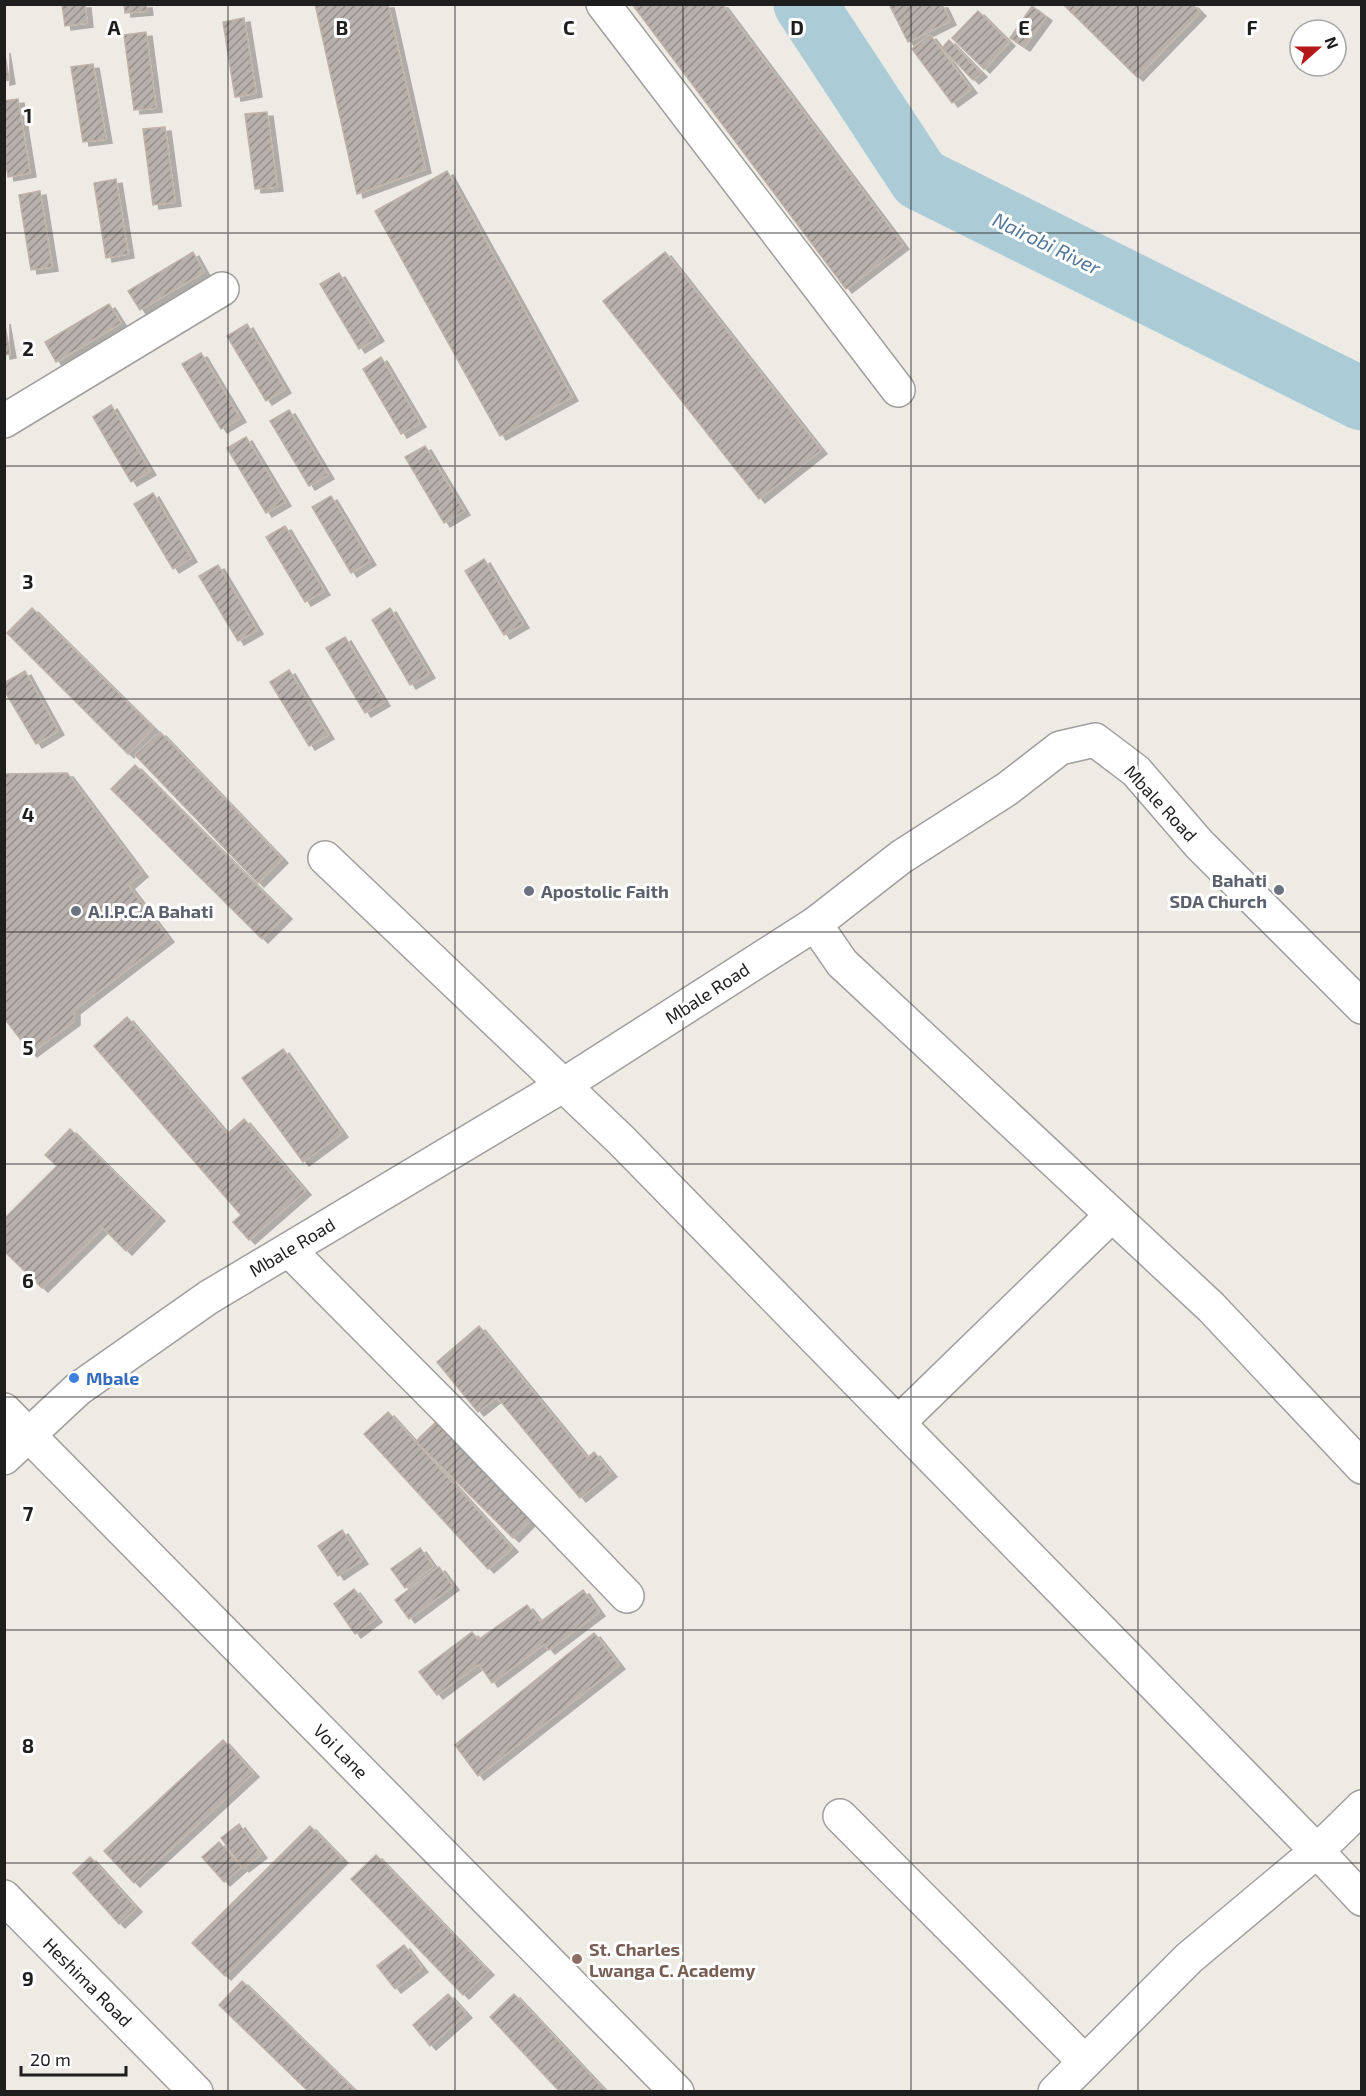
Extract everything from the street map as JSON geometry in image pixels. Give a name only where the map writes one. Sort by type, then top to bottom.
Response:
[{"type":"street","points":[[603,4],[898,390]]},
{"type":"street","points":[[4,421],[222,289]]},
{"type":"street","name":"Mbale Road","points":[[4,1458],[78,1389],[208,1297],[562,1086],[815,924],[901,857],[1007,789],[1059,748],[1095,740],[1136,771],[1199,844],[1349,977],[1362,1007]]},
{"type":"street","points":[[325,858],[621,1140],[1362,1899]]},
{"type":"street","points":[[815,924],[842,963],[1211,1307],[1362,1467]]},
{"type":"street","points":[[898,1423],[1112,1215]]},
{"type":"street","points":[[289,1250],[448,1410],[627,1596]]},
{"type":"street","name":"Voi Lane","points":[[4,1410],[677,2091]]},
{"type":"street","points":[[1055,2091],[1189,1958],[1317,1851],[1362,1807]]},
{"type":"street","points":[[840,1815],[1084,2061]]},
{"type":"street","name":"Heshima Road","points":[[4,1897],[196,2091]]},
{"type":"building","points":[[62,4],[85,4],[87,23],[65,26]]},
{"type":"building","points":[[124,4],[146,4],[147,11],[125,13]]},
{"type":"building","points":[[315,4],[388,4],[425,169],[357,194]]},
{"type":"building","points":[[632,4],[722,4],[903,245],[846,289]]},
{"type":"building","points":[[889,4],[942,4],[950,21],[908,42]]},
{"type":"building","points":[[1063,4],[1077,4],[1071,12]]},
{"type":"building","points":[[1078,4],[1192,4],[1200,12],[1137,77],[1071,12]]},
{"type":"building","points":[[1032,6],[1046,17],[1024,47],[1010,38]]},
{"type":"building","points":[[978,11],[1009,42],[984,69],[952,38]]},
{"type":"building","points":[[244,18],[256,93],[235,97],[223,22]]},
{"type":"building","points":[[146,32],[156,108],[134,110],[124,35]]},
{"type":"building","points":[[930,35],[971,89],[952,103],[912,49]]},
{"type":"building","points":[[949,40],[981,73],[973,80],[942,48]]},
{"type":"building","points":[[4,49],[9,80],[4,81]]},
{"type":"building","points":[[93,64],[106,139],[83,142],[71,67]]},
{"type":"building","points":[[18,99],[30,173],[8,177],[4,152],[4,101]]},
{"type":"building","points":[[267,112],[277,187],[255,189],[245,114]]},
{"type":"building","points":[[165,127],[175,202],[153,205],[143,129]]},
{"type":"building","points":[[447,171],[572,397],[500,436],[375,211]]},
{"type":"building","points":[[116,179],[128,254],[106,258],[94,183]]},
{"type":"building","points":[[40,191],[52,267],[31,270],[19,195]]},
{"type":"building","points":[[193,252],[204,272],[140,310],[128,291]]},
{"type":"building","points":[[665,252],[821,450],[759,499],[603,301]]},
{"type":"building","points":[[339,273],[378,337],[359,349],[320,284]]},
{"type":"building","points":[[109,304],[121,323],[56,362],[45,342]]},
{"type":"building","points":[[4,320],[10,354],[4,355]]},
{"type":"building","points":[[247,324],[285,389],[266,401],[227,336]]},
{"type":"building","points":[[201,353],[240,418],[221,429],[182,364]]},
{"type":"building","points":[[381,357],[420,423],[401,434],[363,369]]},
{"type":"building","points":[[111,405],[150,471],[131,482],[93,417]]},
{"type":"building","points":[[289,410],[328,475],[309,486],[270,421]]},
{"type":"building","points":[[246,437],[285,502],[266,513],[227,448]]},
{"type":"building","points":[[425,446],[464,511],[444,523],[405,457]]},
{"type":"building","points":[[153,493],[191,558],[173,569],[134,504]]},
{"type":"building","points":[[331,496],[370,561],[351,573],[312,507]]},
{"type":"building","points":[[285,526],[324,591],[305,602],[266,537]]},
{"type":"building","points":[[484,559],[523,624],[504,635],[465,571]]},
{"type":"building","points":[[218,565],[257,630],[238,641],[199,576]]},
{"type":"building","points":[[32,608],[153,728],[128,754],[7,633]]},
{"type":"building","points":[[390,608],[429,674],[410,685],[372,620]]},
{"type":"building","points":[[345,637],[384,702],[365,713],[326,648]]},
{"type":"building","points":[[289,670],[328,735],[309,746],[270,682]]},
{"type":"building","points":[[25,671],[58,731],[36,744],[4,690],[4,683]]},
{"type":"building","points":[[160,732],[282,859],[258,883],[135,755]]},
{"type":"building","points":[[135,765],[286,915],[262,939],[111,789]]},
{"type":"building","name":"A.I.P.C.A Bahati","points":[[67,773],[142,873],[128,885],[168,938],[74,1010],[74,1021],[31,1053],[4,1018],[4,774]]},
{"type":"building","points":[[127,1017],[227,1134],[244,1119],[305,1191],[249,1240],[233,1222],[241,1215],[94,1046]]},
{"type":"building","points":[[283,1049],[342,1133],[303,1162],[242,1078]]},
{"type":"building","points":[[70,1129],[159,1217],[126,1251],[103,1228],[42,1288],[4,1251],[4,1219],[57,1166],[45,1155]]},
{"type":"building","points":[[479,1326],[587,1458],[594,1452],[611,1473],[580,1498],[497,1397],[478,1412],[437,1362]]},
{"type":"building","points":[[388,1412],[512,1548],[488,1569],[364,1434]]},
{"type":"building","points":[[437,1421],[533,1518],[513,1538],[416,1441]]},
{"type":"building","points":[[342,1530],[362,1560],[338,1576],[318,1546]]},
{"type":"building","points":[[420,1548],[433,1566],[405,1588],[391,1569]]},
{"type":"building","points":[[439,1567],[453,1586],[409,1619],[395,1600]]},
{"type":"building","points":[[354,1589],[376,1618],[355,1634],[334,1604]]},
{"type":"building","points":[[583,1590],[599,1612],[549,1650],[544,1644],[492,1683],[479,1664],[437,1695],[419,1672],[472,1632],[478,1640],[527,1605],[540,1622]]},
{"type":"building","points":[[594,1633],[619,1665],[478,1776],[455,1745]]},
{"type":"building","points":[[223,1740],[253,1773],[134,1883],[104,1851]]},
{"type":"building","points":[[239,1824],[261,1854],[243,1868],[221,1838]]},
{"type":"building","points":[[310,1826],[342,1859],[225,1976],[192,1943]]},
{"type":"building","points":[[219,1842],[241,1867],[224,1882],[202,1857]]},
{"type":"building","points":[[376,1855],[488,1971],[463,1995],[351,1879]]},
{"type":"building","points":[[90,1857],[136,1908],[119,1924],[73,1873]]},
{"type":"building","points":[[404,1945],[422,1968],[395,1989],[377,1966]]},
{"type":"building","points":[[242,1981],[356,2092],[309,2092],[219,2005]]},
{"type":"building","points":[[448,1994],[466,2014],[430,2046],[413,2025]]},
{"type":"building","points":[[514,1994],[606,2092],[560,2092],[490,2017]]},
{"type":"waterway","name":"Nairobi River","points":[[805,4],[920,179],[1362,399]]},
{"type":"place","name":"Bahati SDA Church","points":[[1279,890]]},
{"type":"place","name":"Apostolic Faith","points":[[529,891]]},
{"type":"place","name":"A.I.P.C.A Bahati","points":[[76,911]]},
{"type":"place","name":"Mbale","points":[[74,1378]]},
{"type":"place","name":"St. Charles Lwanga C. Academy","points":[[577,1959]]}]
